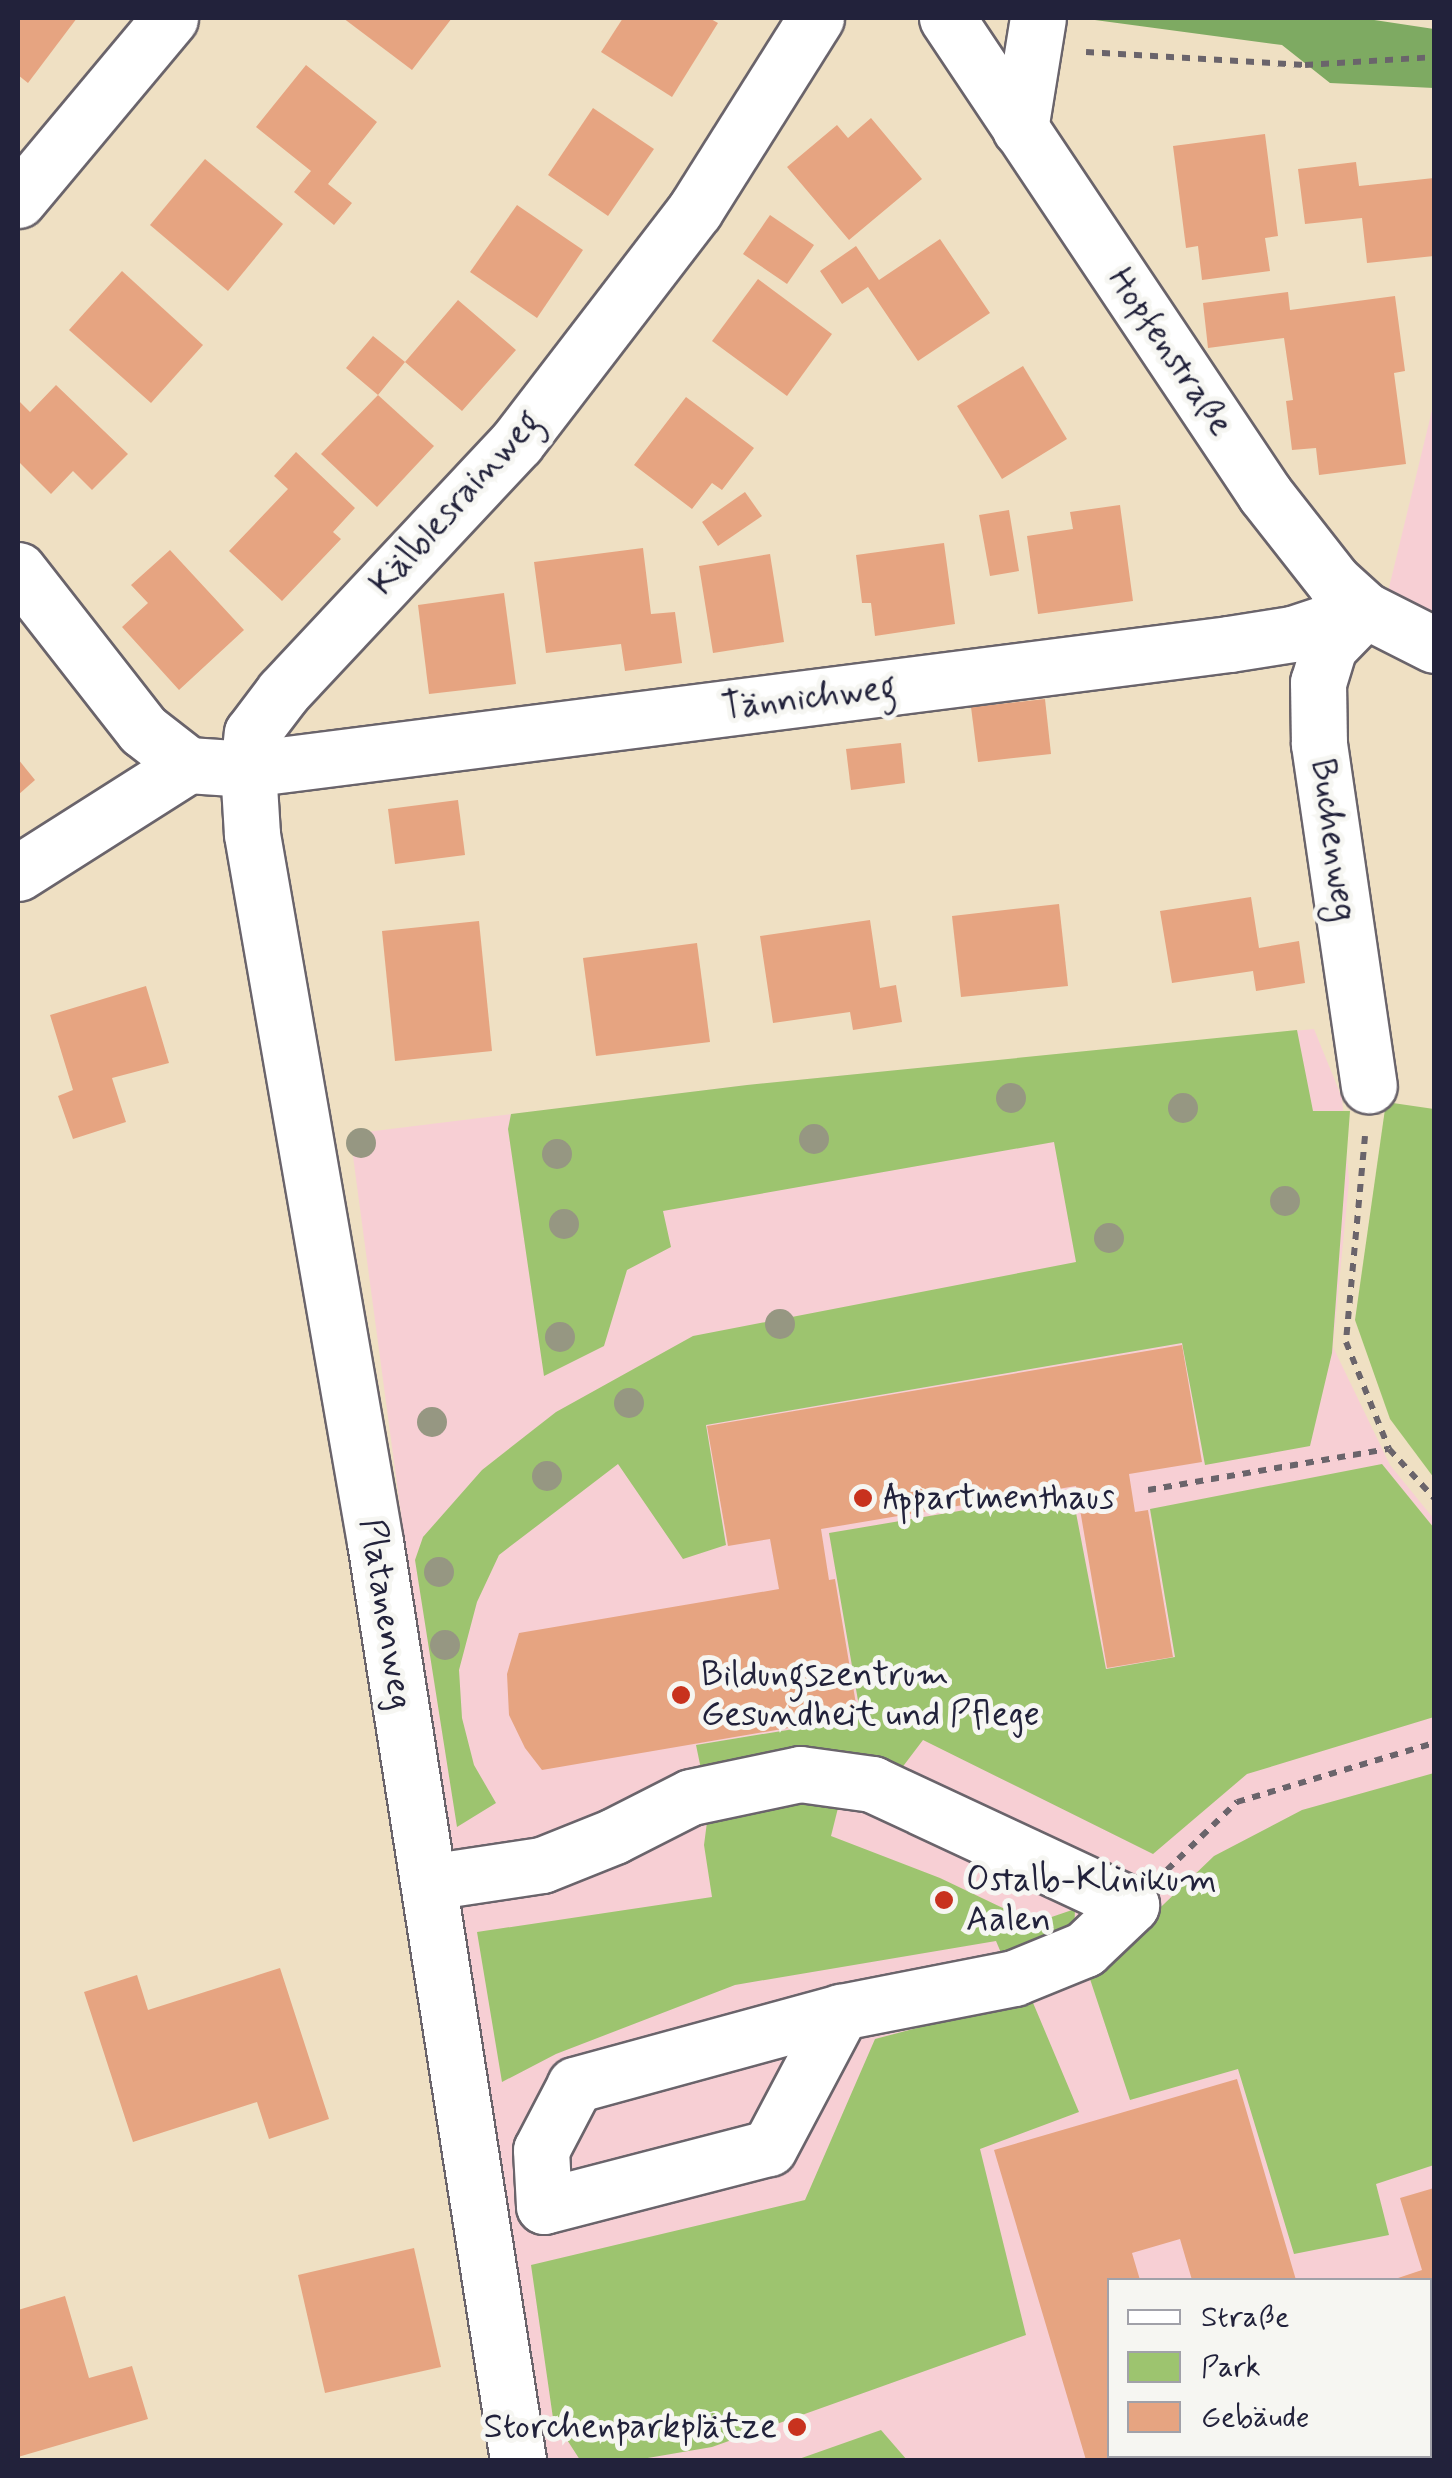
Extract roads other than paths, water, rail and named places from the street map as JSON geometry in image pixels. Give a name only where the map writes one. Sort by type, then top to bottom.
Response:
[{"type":"street","points":[[18,200],[170,18]]},
{"type":"street","name":"Kälblesrainweg","points":[[248,769],[252,733],[283,692],[517,442],[695,210],[816,18]]},
{"type":"street","name":"Hopfenstraße","points":[[946,18],[1265,494],[1334,582],[1365,610],[1434,644]]},
{"type":"street","points":[[1020,129],[1035,33]]},
{"type":"street","points":[[18,570],[143,730],[188,765],[248,769]]},
{"type":"street","name":"Tännichweg","points":[[248,769],[1229,644],[1292,634],[1365,610]]},
{"type":"street","name":"Buchenweg","points":[[1365,610],[1329,648],[1318,682],[1319,744],[1369,1084]]},
{"type":"street","points":[[18,873],[188,765]]},
{"type":"street","name":"Platanenweg","points":[[248,769],[252,834],[429,1882],[518,2460]]},
{"type":"street","points":[[429,1882],[542,1865],[614,1836],[691,1797],[800,1774],[872,1784],[1131,1905],[1084,1950],[1014,1978],[841,2012],[575,2085],[541,2150],[544,2206],[768,2148],[841,2012]]},
{"type":"place","name":"Appartmenthaus","points":[[863,1498]]},
{"type":"place","name":"Bildungszentrum Gesundheit und Pflege","points":[[681,1695]]},
{"type":"place","name":"Ostalb-Klinikum Aalen","points":[[944,1900]]},
{"type":"place","name":"Storchenparkplätze","points":[[797,2427]]}]
